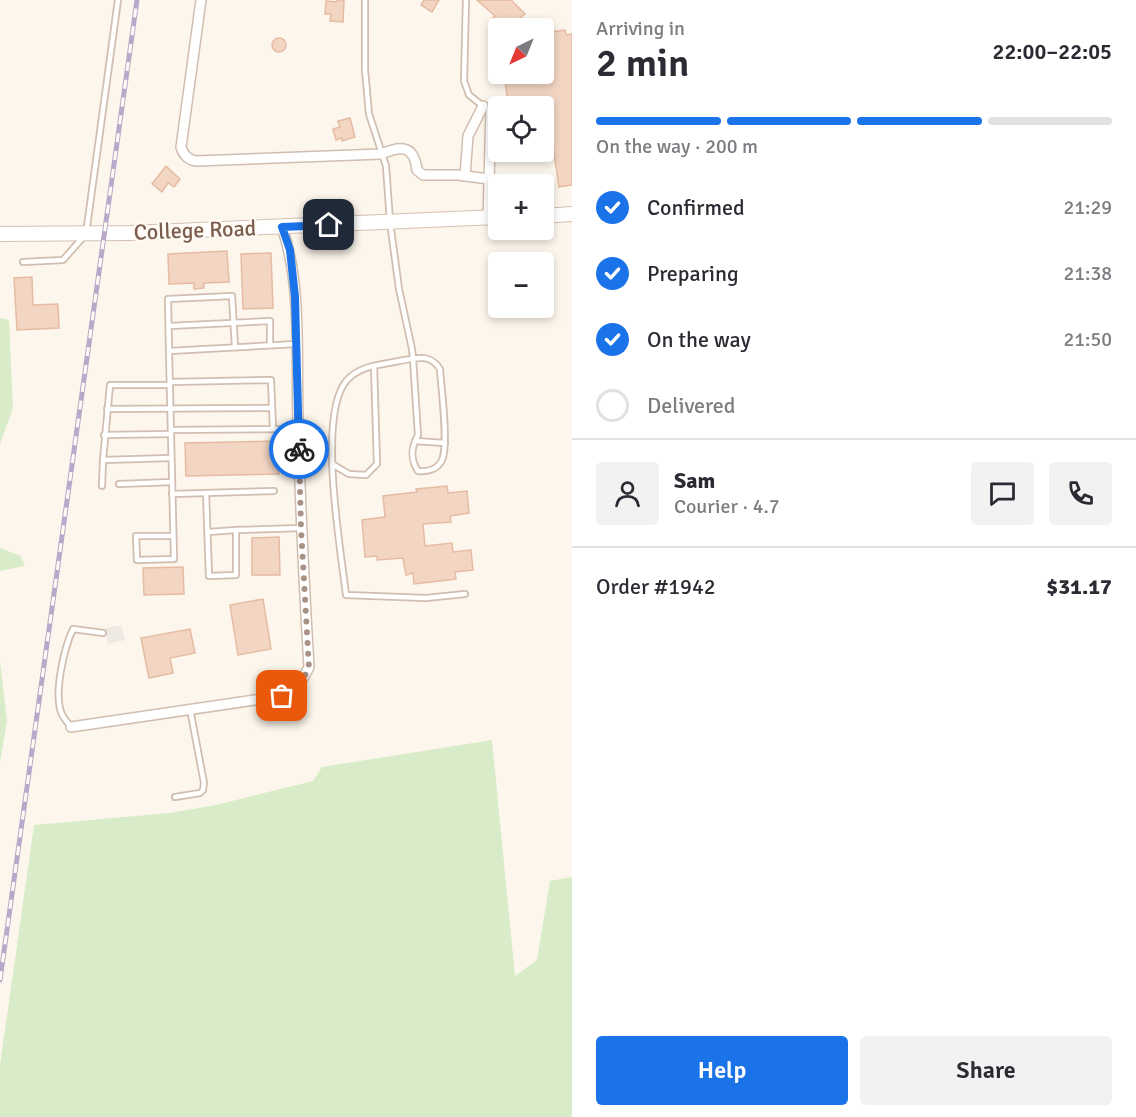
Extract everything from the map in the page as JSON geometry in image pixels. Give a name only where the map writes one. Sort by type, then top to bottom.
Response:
[{"type":"street","points":[[201,0],[182,147],[187,157],[196,161],[381,154],[397,148],[405,149],[415,158],[419,173],[488,178]]},
{"type":"street","points":[[465,176],[468,136],[487,108]]},
{"type":"street","points":[[487,108],[489,174]]},
{"type":"street","points":[[554,215],[572,214]]},
{"type":"street","name":"College Road","points":[[0,234],[86,234],[488,218]]},
{"type":"street","points":[[71,727],[282,696],[294,690],[303,681],[309,668],[301,528],[295,297],[290,250],[282,227]]},
{"type":"lane","points":[[23,262],[63,260],[86,234],[118,0]]},
{"type":"lane","points":[[364,0],[365,70],[369,114],[386,166],[390,222],[399,289],[413,359],[418,435],[412,455],[418,471],[434,470],[442,460],[445,443],[440,369],[435,361],[429,358],[413,359],[364,368],[347,379],[338,395],[334,415],[332,464],[346,596],[426,598],[465,594]]},
{"type":"lane","points":[[466,0],[464,81],[469,95],[487,108]]},
{"type":"lane","points":[[173,536],[136,536],[137,560],[174,559],[168,299],[232,296],[234,348]]},
{"type":"lane","points":[[169,326],[270,321],[270,345]]},
{"type":"lane","points":[[170,351],[296,344]]},
{"type":"lane","points":[[332,464],[349,474],[366,475],[377,464],[374,366]]},
{"type":"lane","points":[[102,486],[104,435],[110,385],[271,380],[273,429]]},
{"type":"lane","points":[[107,409],[272,408]]},
{"type":"lane","points":[[104,435],[298,429]]},
{"type":"lane","points":[[415,441],[445,443]]},
{"type":"lane","points":[[103,460],[171,458]]},
{"type":"lane","points":[[119,484],[172,482]]},
{"type":"lane","points":[[172,494],[273,491]]},
{"type":"lane","points":[[206,493],[209,576],[236,575],[236,530]]},
{"type":"lane","points":[[208,532],[301,528]]},
{"type":"lane","points":[[71,727],[61,715],[58,700],[66,643],[73,629],[103,633]]},
{"type":"lane","points":[[175,797],[200,793],[203,790],[204,783],[190,709]]},
{"type":"shaded area","points":[[121,625],[125,640],[108,644],[105,628]]},
{"type":"green space","points":[[0,318],[9,320],[13,408],[0,444]]},
{"type":"green space","points":[[0,548],[21,556],[25,566],[0,571]]},
{"type":"green space","points":[[0,661],[7,721],[0,762]]},
{"type":"green space","points":[[492,740],[515,976],[537,960],[550,881],[572,877],[572,1117],[0,1117],[0,1065],[34,825],[169,813],[216,805],[313,781],[322,767]]},
{"type":"building","points":[[337,0],[344,0],[343,22],[330,21],[331,14],[325,14],[326,1],[337,2]]},
{"type":"building","points":[[424,0],[439,0],[432,12],[421,5]]},
{"type":"building","points":[[477,0],[511,0],[525,14],[522,18],[493,18],[495,16]]},
{"type":"building","points":[[565,30],[566,35],[572,34],[572,185],[559,187],[554,154],[554,96],[507,96],[505,84],[554,84],[554,32]]},
{"type":"building","points":[[276,38],[282,38],[286,45],[282,52],[276,52],[272,48],[272,42]]},
{"type":"building","points":[[350,118],[355,137],[342,141],[342,138],[336,140],[333,129],[340,127],[338,121]]},
{"type":"building","points":[[166,166],[180,179],[174,187],[168,183],[162,192],[152,184]]},
{"type":"building","points":[[227,251],[229,282],[204,283],[204,288],[194,289],[194,283],[169,284],[168,254]]},
{"type":"building","points":[[271,253],[273,308],[243,309],[241,254]]},
{"type":"building","points":[[32,277],[33,305],[58,304],[59,328],[17,330],[14,278]]},
{"type":"building","points":[[278,441],[279,474],[186,476],[185,443]]},
{"type":"building","points":[[447,486],[448,493],[467,491],[469,513],[450,516],[451,522],[423,524],[425,546],[452,543],[453,552],[471,550],[473,570],[455,572],[456,579],[414,584],[413,573],[406,575],[403,558],[377,560],[377,556],[365,557],[362,520],[385,517],[383,496],[417,492],[416,489]]},
{"type":"building","points":[[279,537],[280,575],[252,575],[252,538]]},
{"type":"building","points":[[183,567],[184,594],[144,595],[143,568]]},
{"type":"building","points":[[263,599],[271,649],[238,655],[230,605]]},
{"type":"building","points":[[190,629],[195,653],[170,658],[173,673],[149,678],[141,638]]},
{"type":"railway","points":[[0,980],[137,0]]},
{"type":"way so far","points":[[282,696],[294,690],[303,681],[309,668],[299,449]]},
{"type":"route","points":[[299,449],[295,297],[290,250],[282,227],[329,225]]}]
